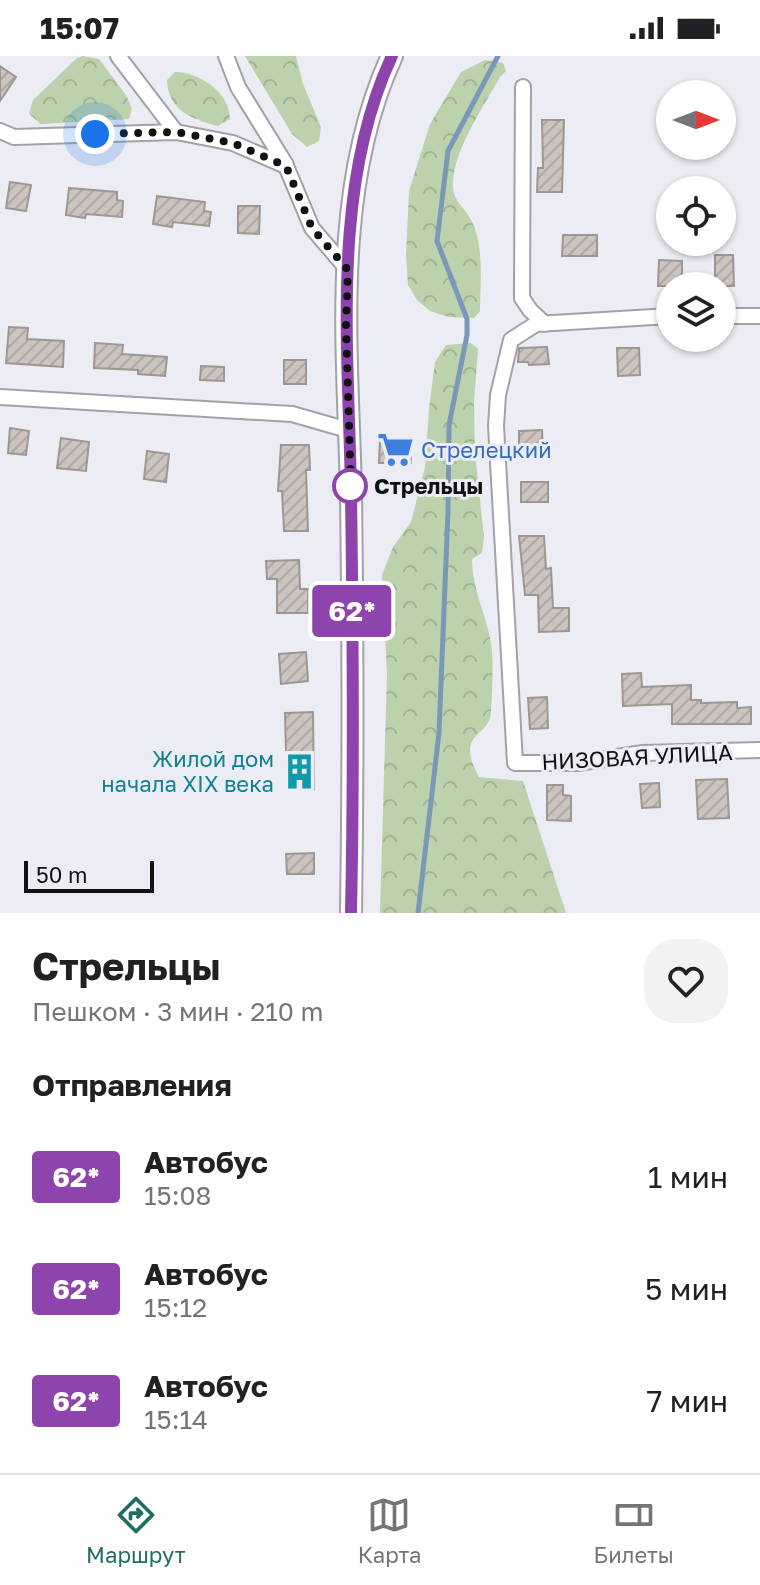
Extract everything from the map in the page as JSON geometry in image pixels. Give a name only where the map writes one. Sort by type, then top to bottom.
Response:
[{"type":"main road","points":[[351,913],[353,724],[348,270],[362,147],[376,90],[392,56]]},
{"type":"street","points":[[118,56],[176,132]]},
{"type":"street","points":[[226,56],[238,87],[286,166],[312,228],[348,270]]},
{"type":"street","points":[[523,87],[522,298],[540,324],[656,317]]},
{"type":"street","points":[[4,134],[176,132],[233,143],[286,166]]},
{"type":"street","points":[[736,316],[760,316]]},
{"type":"street","name":"НИЗОВАЯ УЛИЦА","points":[[540,324],[511,340],[498,395],[496,426],[515,763],[578,763],[643,753],[760,750]]},
{"type":"street","points":[[0,397],[292,414],[348,430]]},
{"type":"green space","points":[[245,56],[296,56],[303,84],[321,127],[319,141],[307,147],[292,134]]},
{"type":"green space","points":[[77,58],[99,59],[126,95],[132,108],[129,119],[41,124],[29,114],[33,100]]},
{"type":"green space","points":[[485,60],[503,63],[506,71],[463,144],[453,186],[478,240],[480,311],[474,318],[449,317],[430,311],[417,300],[408,285],[409,191],[430,124],[461,72]]},
{"type":"green space","points":[[175,72],[194,76],[212,86],[225,101],[230,119],[218,126],[183,112],[176,106],[168,90],[167,80]]},
{"type":"green space","points":[[471,343],[478,349],[474,402],[475,453],[484,537],[482,553],[472,559],[491,643],[493,669],[489,721],[471,743],[470,751],[479,777],[523,781],[566,913],[380,913],[387,674],[382,575],[393,547],[411,522],[425,467],[435,362],[446,345]]},
{"type":"building","points":[[0,66],[16,77],[0,101]]},
{"type":"building","points":[[542,120],[564,120],[562,192],[537,192],[538,168],[543,168]]},
{"type":"building","points":[[10,182],[31,185],[26,211],[6,208]]},
{"type":"building","points":[[69,188],[117,192],[117,200],[123,201],[122,217],[66,215]]},
{"type":"building","points":[[157,196],[205,202],[204,211],[211,212],[209,226],[173,222],[172,227],[153,224]]},
{"type":"building","points":[[238,206],[260,206],[259,234],[238,233]]},
{"type":"building","points":[[563,235],[597,235],[597,256],[562,256]]},
{"type":"building","points":[[715,256],[733,256],[734,272],[715,272]]},
{"type":"building","points":[[659,260],[682,261],[682,272],[659,272]]},
{"type":"building","points":[[9,327],[28,328],[27,339],[64,341],[63,367],[6,363]]},
{"type":"building","points":[[95,343],[123,345],[122,354],[167,357],[165,376],[138,374],[138,370],[94,368]]},
{"type":"building","points":[[547,347],[549,364],[518,362],[519,348]]},
{"type":"building","points":[[617,348],[639,348],[640,375],[618,376]]},
{"type":"building","points":[[284,360],[306,360],[306,384],[284,384]]},
{"type":"building","points":[[201,366],[224,367],[224,381],[200,380]]},
{"type":"building","points":[[10,428],[29,431],[26,455],[8,453]]},
{"type":"building","points":[[542,430],[543,453],[519,454],[519,431]]},
{"type":"building","points":[[61,438],[89,442],[86,471],[57,468]]},
{"type":"building","name":"Стрелецкий","points":[[380,438],[411,438],[411,463],[379,463]]},
{"type":"building","points":[[281,445],[309,445],[310,470],[306,470],[308,531],[284,531],[282,491],[278,491]]},
{"type":"building","points":[[147,451],[169,454],[166,482],[144,479]]},
{"type":"building","points":[[521,482],[548,482],[548,502],[521,502]]},
{"type":"building","points":[[519,536],[544,536],[546,569],[551,568],[553,608],[569,608],[569,631],[539,632],[538,595],[525,595]]},
{"type":"building","points":[[299,560],[300,589],[308,589],[308,613],[277,613],[277,579],[267,579],[266,561]]},
{"type":"building","points":[[306,652],[308,681],[281,684],[279,654]]},
{"type":"building","points":[[641,673],[642,687],[691,685],[691,700],[701,700],[701,703],[737,702],[737,708],[751,707],[751,724],[672,724],[672,704],[623,706],[622,674]]},
{"type":"building","points":[[547,697],[548,728],[530,729],[528,698]]},
{"type":"building","points":[[313,712],[314,790],[287,790],[285,713]]},
{"type":"building","points":[[727,779],[729,818],[698,819],[696,780]]},
{"type":"building","points":[[659,783],[660,807],[642,808],[640,784]]},
{"type":"building","points":[[547,785],[563,785],[563,795],[571,796],[571,821],[547,820]]},
{"type":"building","points":[[314,853],[314,874],[287,874],[286,854]]},
{"type":"waterway","points":[[418,913],[439,733],[449,425],[467,335],[467,319],[437,241],[448,151],[498,56]]},
{"type":"bus line","name":"62*","points":[[351,913],[351,490],[346,302],[353,208],[362,147],[376,90],[392,56]]},
{"type":"place","name":"Стрелецкий","points":[[395,450]]},
{"type":"place","name":"Стрельцы","points":[[350,486]]},
{"type":"place","name":"Жилой дом начала XIX века","points":[[300,772]]},
{"type":"route","points":[[95,134],[176,132],[233,143],[286,166],[312,228],[348,270],[346,325],[351,490],[350,486]]}]
